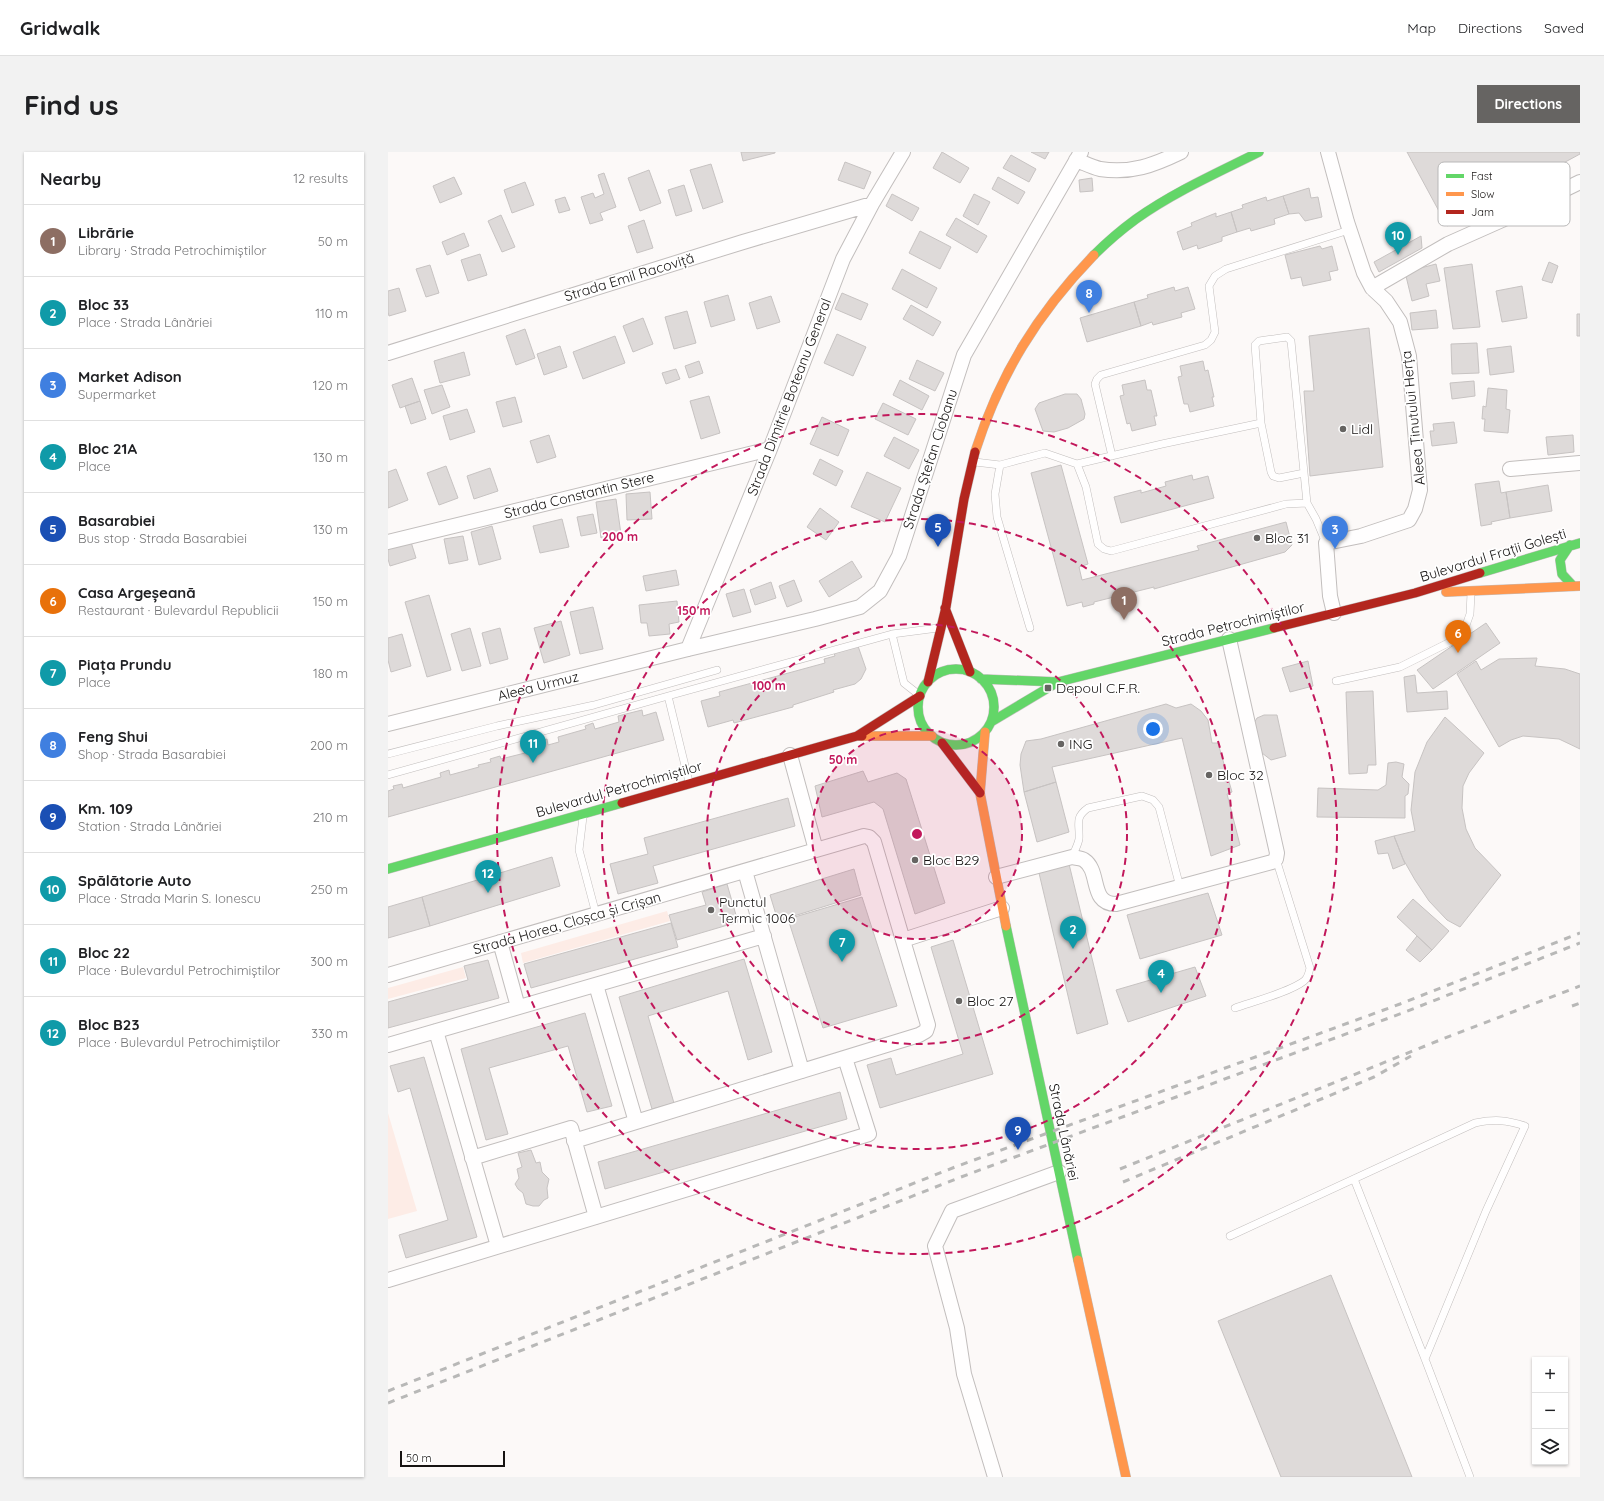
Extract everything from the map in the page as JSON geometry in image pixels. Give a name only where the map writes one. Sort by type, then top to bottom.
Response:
[{"type":"main road","points":[[980,793],[942,743],[924,728],[920,718],[919,707],[920,696],[928,682],[946,608],[965,491],[972,462],[1003,379],[1024,342],[1064,287],[1099,250],[1121,230],[1152,208],[1256,153]]},
{"type":"main road","name":"Bulevardul Frații Golești","points":[[1415,593],[1580,543]]},
{"type":"main road","points":[[1570,545],[1560,560],[1562,574],[1576,586]]},
{"type":"main road","points":[[1415,593],[1576,586]]},
{"type":"main road","name":"Strada Petrochimiștilor","points":[[982,679],[1058,682],[1415,593]]},
{"type":"main road","points":[[946,608],[970,672]]},
{"type":"main road","points":[[928,682],[937,675],[948,670],[959,669],[970,672],[982,679],[989,688],[993,699],[994,711],[991,722],[985,732],[966,744],[954,745],[942,743]]},
{"type":"main road","name":"Strada Petrochimiștilor","points":[[991,722],[1058,682]]},
{"type":"main road","name":"Bulevardul Petrochimiștilor","points":[[857,736],[920,696]]},
{"type":"main road","points":[[980,793],[985,732]]},
{"type":"main road","name":"Bulevardul Petrochimiștilor","points":[[388,869],[857,736],[932,736]]},
{"type":"main road","name":"Strada Lânăriei","points":[[980,793],[1002,908],[1126,1477]]},
{"type":"street","name":"Strada Dimitrie Boteanu General","points":[[688,649],[770,449],[843,259],[872,204],[903,152]]},
{"type":"street","points":[[1079,156],[1099,168],[1128,171],[1161,162],[1181,152]]},
{"type":"street","name":"Aleea Ținutului Herța","points":[[1326,543],[1361,536],[1409,520],[1415,508],[1420,490],[1409,356],[1400,322],[1386,301],[1372,288],[1364,273],[1349,230],[1328,152]]},
{"type":"street","name":"Strada Ștefan Ciobanu","points":[[688,649],[860,607],[880,591],[899,556],[964,355],[1079,156]]},
{"type":"street","points":[[1570,187],[1580,182]]},
{"type":"street","name":"Strada Emil Racoviță","points":[[388,353],[735,244],[872,204]]},
{"type":"street","points":[[1372,288],[1442,248],[1488,226]]},
{"type":"street","name":"Strada Constantin Stere","points":[[388,542],[770,449]]},
{"type":"street","points":[[1510,469],[1580,463]]},
{"type":"street","points":[[1326,543],[1330,596],[1334,614]]},
{"type":"street","points":[[996,877],[1072,857],[1083,859],[1089,864],[1101,898],[1109,904],[1116,904],[1272,862],[1276,859],[1277,853],[1229,640]]},
{"type":"street","name":"Aleea Urmuz","points":[[388,724],[688,649]]},
{"type":"street","points":[[790,755],[816,850]]},
{"type":"street","name":"Strada Horea, Cloșca și Crișan","points":[[388,975],[864,836],[869,837],[874,842],[903,940],[928,1025],[926,1030],[919,1035],[574,1141]]},
{"type":"street","points":[[746,871],[802,1071]]},
{"type":"street","points":[[903,940],[1002,908]]},
{"type":"street","points":[[388,1045],[764,936]]},
{"type":"street","points":[[500,942],[518,1007]]},
{"type":"street","points":[[596,985],[636,1122]]},
{"type":"street","points":[[436,1031],[498,1246]]},
{"type":"street","points":[[388,1280],[869,1134],[845,1058]]},
{"type":"street","points":[[472,1158],[570,1128],[596,1217]]},
{"type":"street","points":[[995,1477],[964,1374],[957,1328],[935,1246],[952,1211],[1059,1172]]},
{"type":"lane","points":[[1112,456],[1095,384],[1101,375],[1205,345],[1211,340],[1215,332],[1210,286],[1215,276],[1226,269],[1349,230]]},
{"type":"lane","points":[[1304,474],[1279,478],[1273,476],[1271,472],[1261,423],[1255,346],[1259,341],[1287,337],[1291,341],[1307,503],[1316,519],[1326,543]]},
{"type":"lane","points":[[972,462],[1000,465],[1045,453],[1077,464],[1261,423]]},
{"type":"lane","points":[[1077,464],[1086,488],[1098,544],[1104,549],[1111,551],[1286,504],[1307,503]]},
{"type":"lane","points":[[1000,465],[995,494],[997,517],[1030,628]]},
{"type":"lane","points":[[1336,681],[1400,667],[1458,638],[1465,628],[1470,614],[1471,591]]},
{"type":"lane","points":[[388,775],[597,715],[892,634],[940,628]]},
{"type":"lane","points":[[892,634],[904,683],[920,696]]},
{"type":"lane","points":[[388,754],[497,726],[594,705],[717,670]]},
{"type":"lane","points":[[668,696],[690,784]]},
{"type":"lane","points":[[594,705],[597,715]]},
{"type":"lane","points":[[1072,857],[1079,840],[1078,825],[1081,813],[1088,808],[1142,796],[1153,800],[1159,807],[1180,887]]},
{"type":"lane","points":[[583,814],[579,850],[596,914]]},
{"type":"lane","points":[[1235,1008],[1291,988],[1304,981],[1309,975],[1310,968],[1276,859]]},
{"type":"lane","points":[[1230,1236],[1475,1123],[1491,1120],[1502,1120],[1525,1126],[1490,1202],[1426,1359]]},
{"type":"lane","points":[[1354,1179],[1426,1359],[1470,1477]]},
{"type":"shaded area","points":[[667,911],[670,921],[523,963],[521,953]]},
{"type":"shaded area","points":[[463,967],[466,978],[388,999],[388,988]]},
{"type":"shaded area","points":[[388,1113],[417,1211],[388,1219]]},
{"type":"building","points":[[741,152],[775,152],[775,153],[743,161]]},
{"type":"building","points":[[942,152],[969,168],[960,183],[933,168]]},
{"type":"building","points":[[1031,152],[1049,152],[1045,159]]},
{"type":"building","points":[[1407,152],[1580,152],[1580,154],[1565,162],[1438,162],[1438,209]]},
{"type":"building","points":[[1011,155],[1036,169],[1029,182],[1003,168]]},
{"type":"building","points":[[845,162],[871,172],[864,189],[838,180]]},
{"type":"building","points":[[711,164],[723,202],[703,209],[690,170]]},
{"type":"building","points":[[649,170],[661,203],[640,211],[628,178]]},
{"type":"building","points":[[604,173],[616,207],[600,213],[603,220],[590,224],[581,197],[593,193],[595,198],[604,194],[598,175]]},
{"type":"building","points":[[454,177],[462,194],[440,203],[433,186]]},
{"type":"building","points":[[998,177],[1025,192],[1018,204],[992,189]]},
{"type":"building","points":[[1092,178],[1093,191],[1080,192],[1079,180]]},
{"type":"building","points":[[525,182],[534,205],[512,213],[504,190]]},
{"type":"building","points":[[684,185],[692,211],[676,216],[668,190]]},
{"type":"building","points":[[1309,188],[1311,198],[1318,197],[1322,217],[1305,221],[1299,213],[1289,214],[1283,196]]},
{"type":"building","points":[[892,194],[919,208],[912,221],[886,206]]},
{"type":"building","points":[[974,194],[990,202],[978,225],[963,216]]},
{"type":"building","points":[[1283,196],[1289,214],[1274,219],[1275,224],[1251,231],[1250,228],[1237,232],[1231,212],[1243,208],[1242,205],[1266,197],[1267,201]]},
{"type":"building","points":[[565,197],[570,210],[559,213],[555,200]]},
{"type":"building","points":[[1231,212],[1237,232],[1222,237],[1222,241],[1198,249],[1197,245],[1183,250],[1177,232],[1192,226],[1191,223],[1216,213],[1216,217]]},
{"type":"building","points":[[501,215],[515,247],[502,252],[488,221]]},
{"type":"building","points":[[956,218],[987,236],[977,253],[946,235]]},
{"type":"building","points":[[644,220],[653,248],[637,253],[628,226]]},
{"type":"building","points":[[920,231],[951,247],[940,269],[909,253]]},
{"type":"building","points":[[464,233],[469,246],[447,255],[442,242]]},
{"type":"building","points":[[1421,236],[1422,248],[1379,272],[1374,262]]},
{"type":"building","points":[[1320,246],[1322,249],[1332,246],[1338,270],[1329,272],[1331,280],[1303,286],[1301,277],[1291,279],[1285,255]]},
{"type":"building","points":[[480,254],[487,275],[468,281],[461,260]]},
{"type":"building","points":[[1549,262],[1558,266],[1552,283],[1542,280]]},
{"type":"building","points":[[1436,264],[1440,281],[1426,284],[1429,296],[1412,301],[1405,272]]},
{"type":"building","points":[[1472,264],[1480,327],[1453,329],[1444,268]]},
{"type":"building","points":[[430,265],[439,293],[426,297],[416,269]]},
{"type":"building","points":[[902,269],[937,288],[927,308],[892,289]]},
{"type":"building","points":[[1522,286],[1527,318],[1502,322],[1496,291]]},
{"type":"building","points":[[1174,287],[1175,291],[1188,287],[1195,309],[1181,313],[1182,317],[1153,325],[1152,322],[1141,326],[1134,302],[1148,298],[1147,295]]},
{"type":"building","points":[[399,288],[406,311],[389,316],[388,291]]},
{"type":"building","points":[[842,293],[868,304],[861,320],[835,309]]},
{"type":"building","points":[[728,295],[735,320],[711,327],[704,302]]},
{"type":"building","points":[[771,296],[780,322],[757,329],[749,303]]},
{"type":"building","points":[[1134,302],[1141,326],[1087,342],[1080,318]]},
{"type":"building","points":[[911,305],[941,322],[933,336],[903,319]]},
{"type":"building","points":[[1436,310],[1438,328],[1412,330],[1410,313]]},
{"type":"building","points":[[687,311],[696,343],[674,349],[665,317]]},
{"type":"building","points":[[1577,314],[1580,314],[1580,336],[1577,336]]},
{"type":"building","points":[[643,318],[653,344],[633,352],[623,326]]},
{"type":"building","name":"Lidl","points":[[1369,328],[1383,467],[1310,476],[1304,391],[1314,391],[1309,336]]},
{"type":"building","points":[[525,329],[535,358],[516,365],[506,336]]},
{"type":"building","points":[[837,334],[866,347],[853,376],[824,363]]},
{"type":"building","points":[[615,336],[625,363],[583,379],[573,352]]},
{"type":"building","points":[[1477,343],[1479,373],[1452,374],[1451,344]]},
{"type":"building","points":[[560,346],[567,367],[544,375],[537,354]]},
{"type":"building","points":[[1511,346],[1514,372],[1490,375],[1487,349]]},
{"type":"building","points":[[464,352],[470,375],[440,383],[434,361]]},
{"type":"building","points":[[917,360],[944,373],[935,391],[909,379]]},
{"type":"building","points":[[699,361],[703,373],[689,378],[685,366]]},
{"type":"building","points":[[1203,361],[1205,371],[1208,370],[1214,397],[1212,397],[1214,406],[1190,412],[1188,404],[1184,404],[1178,377],[1182,376],[1180,366]]},
{"type":"building","points":[[676,369],[680,379],[666,384],[662,373]]},
{"type":"building","points":[[412,378],[420,401],[400,408],[392,385]]},
{"type":"building","points":[[900,380],[929,396],[922,410],[893,395]]},
{"type":"building","points":[[1145,380],[1147,390],[1151,390],[1157,416],[1154,416],[1156,425],[1132,431],[1130,423],[1127,424],[1120,396],[1124,395],[1122,385]]},
{"type":"building","points":[[1474,381],[1475,396],[1452,399],[1450,383]]},
{"type":"building","points":[[442,385],[450,407],[432,414],[424,390]]},
{"type":"building","points":[[1488,388],[1507,390],[1506,409],[1510,410],[1508,433],[1484,431],[1485,419],[1482,419],[1483,406],[1486,407]]},
{"type":"building","points":[[1065,394],[1077,394],[1081,399],[1085,414],[1084,419],[1068,428],[1054,432],[1043,431],[1035,409],[1039,403]]},
{"type":"building","points":[[709,396],[720,433],[701,439],[690,401]]},
{"type":"building","points":[[515,397],[522,422],[503,427],[496,402]]},
{"type":"building","points":[[420,401],[426,419],[411,424],[405,406]]},
{"type":"building","points":[[883,403],[916,419],[908,435],[875,419]]},
{"type":"building","points":[[467,409],[475,432],[450,440],[443,416]]},
{"type":"building","points":[[822,417],[849,430],[838,456],[810,444]]},
{"type":"building","points":[[1454,422],[1457,443],[1432,446],[1430,431],[1434,431],[1433,424]]},
{"type":"building","points":[[549,435],[556,457],[537,463],[530,441]]},
{"type":"building","points":[[1573,435],[1574,452],[1548,455],[1546,437]]},
{"type":"building","points":[[894,437],[919,450],[909,469],[884,456]]},
{"type":"building","points":[[820,459],[843,471],[836,486],[813,474]]},
{"type":"building","name":"Bloc 31","points":[[1061,465],[1088,564],[1079,567],[1082,580],[1199,550],[1197,546],[1286,522],[1292,545],[1285,552],[1154,589],[1154,587],[1094,602],[1094,604],[1083,607],[1082,602],[1067,606],[1031,473]]},
{"type":"building","points":[[446,466],[458,498],[439,505],[427,473]]},
{"type":"building","points":[[490,468],[498,491],[474,499],[467,476]]},
{"type":"building","points":[[396,469],[408,500],[388,508],[388,472]]},
{"type":"building","points":[[867,472],[901,488],[885,522],[851,507]]},
{"type":"building","points":[[1192,475],[1193,480],[1208,476],[1214,498],[1121,523],[1114,497],[1141,490],[1141,493],[1166,486],[1165,482]]},
{"type":"building","points":[[1499,481],[1501,493],[1506,492],[1510,518],[1481,526],[1475,484]]},
{"type":"building","points":[[1548,485],[1552,511],[1510,518],[1506,492]]},
{"type":"building","points":[[650,492],[652,519],[627,520],[626,494]]},
{"type":"building","points":[[616,499],[621,534],[601,538],[596,502]]},
{"type":"building","points":[[820,508],[839,522],[826,540],[807,527]]},
{"type":"building","points":[[593,514],[597,533],[581,536],[577,517]]},
{"type":"building","points":[[562,519],[569,547],[540,553],[533,526]]},
{"type":"building","points":[[492,526],[501,559],[479,565],[471,532]]},
{"type":"building","points":[[463,536],[468,560],[449,564],[444,539]]},
{"type":"building","points":[[411,542],[416,558],[390,566],[388,549]]},
{"type":"building","points":[[852,561],[862,577],[829,597],[819,581]]},
{"type":"building","points":[[676,570],[679,585],[646,591],[643,576]]},
{"type":"building","points":[[794,580],[802,601],[787,607],[779,586]]},
{"type":"building","points":[[771,582],[776,598],[755,605],[750,590]]},
{"type":"building","points":[[744,589],[751,612],[733,617],[726,594]]},
{"type":"building","points":[[429,595],[451,670],[427,677],[405,602]]},
{"type":"building","points":[[677,601],[679,622],[669,624],[670,634],[649,636],[647,623],[641,623],[639,605]]},
{"type":"building","points":[[593,607],[603,649],[580,654],[570,612]]},
{"type":"building","points":[[561,621],[570,655],[544,663],[534,628]]},
{"type":"building","points":[[1486,623],[1500,643],[1433,689],[1417,670]]},
{"type":"building","points":[[470,628],[481,666],[462,671],[451,634]]},
{"type":"building","points":[[500,628],[508,659],[490,664],[482,633]]},
{"type":"building","points":[[402,634],[411,666],[391,672],[388,660],[388,638]]},
{"type":"building","points":[[858,646],[866,669],[861,679],[855,684],[833,690],[834,692],[793,705],[793,707],[734,723],[733,720],[708,727],[701,701],[720,696],[719,692],[825,663],[824,659],[835,656],[834,653]]},
{"type":"building","points":[[1537,658],[1535,666],[1565,669],[1580,674],[1580,749],[1559,739],[1523,736],[1511,740],[1499,747],[1457,674],[1476,661],[1481,670],[1499,659]]},
{"type":"building","points":[[1308,661],[1313,686],[1290,692],[1282,668]]},
{"type":"building","points":[[1415,675],[1417,693],[1447,691],[1448,709],[1407,712],[1404,677]]},
{"type":"building","points":[[1373,691],[1376,765],[1368,765],[1367,773],[1349,774],[1346,692]]},
{"type":"building","name":"Bloc 32","points":[[1166,704],[1176,708],[1191,704],[1201,711],[1208,720],[1212,743],[1218,743],[1232,792],[1227,794],[1240,845],[1211,856],[1182,738],[1052,767],[1056,782],[1024,792],[1020,765],[1021,754],[1026,741],[1041,739]]},
{"type":"building","points":[[642,710],[643,716],[656,712],[664,740],[388,817],[388,791],[394,789],[393,786],[402,784],[403,788],[441,777],[440,773],[449,770],[450,775],[479,767],[478,765],[491,762],[490,759],[500,756],[501,759],[525,753],[524,750],[537,746],[536,742],[547,739],[548,745],[559,742],[558,737],[586,729],[585,726],[593,723],[595,729],[619,722],[618,716]]},
{"type":"building","points":[[1264,715],[1277,715],[1286,756],[1271,760],[1262,753],[1253,725],[1257,718]]},
{"type":"building","points":[[1445,717],[1484,753],[1469,773],[1463,786],[1462,808],[1466,829],[1475,848],[1501,875],[1460,927],[1447,920],[1429,901],[1403,859],[1394,836],[1415,831],[1411,810],[1415,772],[1427,742]]},
{"type":"building","points":[[1396,762],[1404,764],[1402,777],[1409,784],[1408,794],[1405,796],[1405,818],[1317,817],[1318,788],[1378,790],[1386,785],[1388,763]]},
{"type":"building","name":"Bloc B29","points":[[863,771],[868,782],[897,773],[906,779],[945,903],[915,914],[883,809],[874,802],[822,817],[815,786]]},
{"type":"building","points":[[1056,782],[1069,832],[1037,842],[1024,792]]},
{"type":"building","points":[[788,798],[795,826],[653,866],[658,883],[618,894],[610,864],[648,854],[644,838]]},
{"type":"building","points":[[1394,836],[1405,864],[1393,869],[1388,853],[1378,854],[1375,841]]},
{"type":"building","points":[[552,857],[560,886],[430,926],[422,897]]},
{"type":"building","points":[[1069,864],[1108,1024],[1077,1034],[1039,873]]},
{"type":"building","points":[[854,869],[861,895],[778,921],[770,895]]},
{"type":"building","name":"Punctul Termic 1006","points":[[727,884],[738,922],[677,940],[669,915],[706,905],[702,892]]},
{"type":"building","points":[[1208,893],[1222,935],[1140,959],[1127,915]]},
{"type":"building","points":[[422,897],[430,926],[388,938],[388,907]]},
{"type":"building","points":[[862,897],[897,1006],[823,1028],[788,919]]},
{"type":"building","points":[[1413,899],[1449,931],[1432,950],[1397,917]]},
{"type":"building","points":[[671,923],[678,947],[531,988],[524,964]]},
{"type":"building","points":[[1417,936],[1432,950],[1420,962],[1406,950]]},
{"type":"building","name":"Bloc 27","points":[[953,940],[993,1074],[880,1108],[867,1065],[891,1058],[896,1075],[963,1054],[931,947]]},
{"type":"building","points":[[744,959],[772,1052],[748,1060],[728,991],[648,1016],[674,1103],[652,1109],[619,997]]},
{"type":"building","points":[[488,960],[499,998],[388,1028],[388,1002],[468,980],[464,966]]},
{"type":"building","points":[[1195,967],[1206,996],[1128,1022],[1116,990]]},
{"type":"building","points":[[585,1013],[612,1106],[587,1112],[568,1046],[489,1068],[508,1134],[486,1140],[461,1049]]},
{"type":"building","points":[[424,1057],[477,1237],[406,1258],[399,1235],[448,1220],[410,1088],[398,1092],[390,1066]]},
{"type":"building","points":[[840,1092],[847,1119],[605,1189],[598,1162]]},
{"type":"building","points":[[531,1150],[536,1163],[540,1162],[542,1172],[549,1179],[547,1188],[548,1198],[539,1206],[526,1204],[523,1193],[515,1184],[519,1178],[517,1169],[522,1167],[518,1153]]},
{"type":"building","points":[[1331,1275],[1412,1477],[1281,1477],[1218,1321]]},
{"type":"railway","points":[[388,1391],[955,1167],[1400,1004],[1580,933]]},
{"type":"railway","points":[[388,1403],[961,1177],[1405,1012],[1580,943]]},
{"type":"railway","points":[[1120,1169],[1440,1040],[1580,986]]},
{"type":"railway","points":[[1572,1006],[1580,1003]]},
{"type":"railway","points":[[1123,1182],[1374,1077],[1411,1056]]},
{"type":"traffic: fast","points":[[1094,255],[1104,245],[1150,209],[1196,183],[1259,152]]},
{"type":"traffic: fast","points":[[1480,573],[1580,543]]},
{"type":"traffic: fast","points":[[1570,545],[1560,560],[1562,574],[1573,586]]},
{"type":"traffic: fast","points":[[981,679],[1058,682],[1274,628]]},
{"type":"traffic: fast","points":[[956,669],[970,672],[983,680],[991,693],[994,707],[991,721],[983,734],[970,742],[956,745],[942,742],[929,734],[921,721],[918,707],[921,693],[929,680],[942,672],[956,669]]},
{"type":"traffic: fast","points":[[991,722],[1058,682]]},
{"type":"traffic: fast","points":[[388,869],[622,803]]},
{"type":"traffic: fast","points":[[1006,926],[1078,1260]]},
{"type":"traffic: slow","points":[[975,452],[996,397],[1022,346],[1055,300],[1094,255]]},
{"type":"traffic: slow","points":[[1446,592],[1580,586]]},
{"type":"traffic: slow","points":[[985,732],[980,793],[1006,926]]},
{"type":"traffic: slow","points":[[862,736],[932,736]]},
{"type":"traffic: slow","points":[[1078,1260],[1126,1477]]},
{"type":"traffic: jam","points":[[928,682],[946,607],[964,499],[975,452]]},
{"type":"traffic: jam","points":[[1274,628],[1415,593],[1480,573]]},
{"type":"traffic: jam","points":[[945,608],[970,672]]},
{"type":"traffic: jam","points":[[857,736],[920,696]]},
{"type":"traffic: jam","points":[[622,803],[857,736],[862,736]]},
{"type":"traffic: jam","points":[[942,743],[980,793]]},
{"type":"place","name":"Spălătorie Auto","points":[[1398,255]]},
{"type":"place","name":"Feng Shui","points":[[1089,313]]},
{"type":"place","name":"Lidl","points":[[1343,429]]},
{"type":"place","name":"Bloc 31","points":[[1257,538]]},
{"type":"place","name":"Basarabiei","points":[[938,547]]},
{"type":"place","name":"Market Adison","points":[[1335,549]]},
{"type":"place","name":"Librărie","points":[[1124,620]]},
{"type":"place","name":"Casa Argeșeană","points":[[1458,653]]},
{"type":"place","name":"Depoul C.F.R.","points":[[1048,688]]},
{"type":"place","name":"ING","points":[[1061,744]]},
{"type":"place","name":"Bloc 22","points":[[533,763]]},
{"type":"place","name":"Bloc 32","points":[[1209,775]]},
{"type":"place","name":"Bloc B29","points":[[915,860]]},
{"type":"place","name":"Bloc B23","points":[[488,893]]},
{"type":"place","name":"Punctul Termic 1006","points":[[711,910]]},
{"type":"place","name":"Bloc 33","points":[[1073,949]]},
{"type":"place","name":"Piața Prundu","points":[[842,962]]},
{"type":"place","name":"Bloc 21A","points":[[1161,993]]},
{"type":"place","name":"Bloc 27","points":[[959,1001]]},
{"type":"place","name":"Km. 109","points":[[1018,1150]]}]
